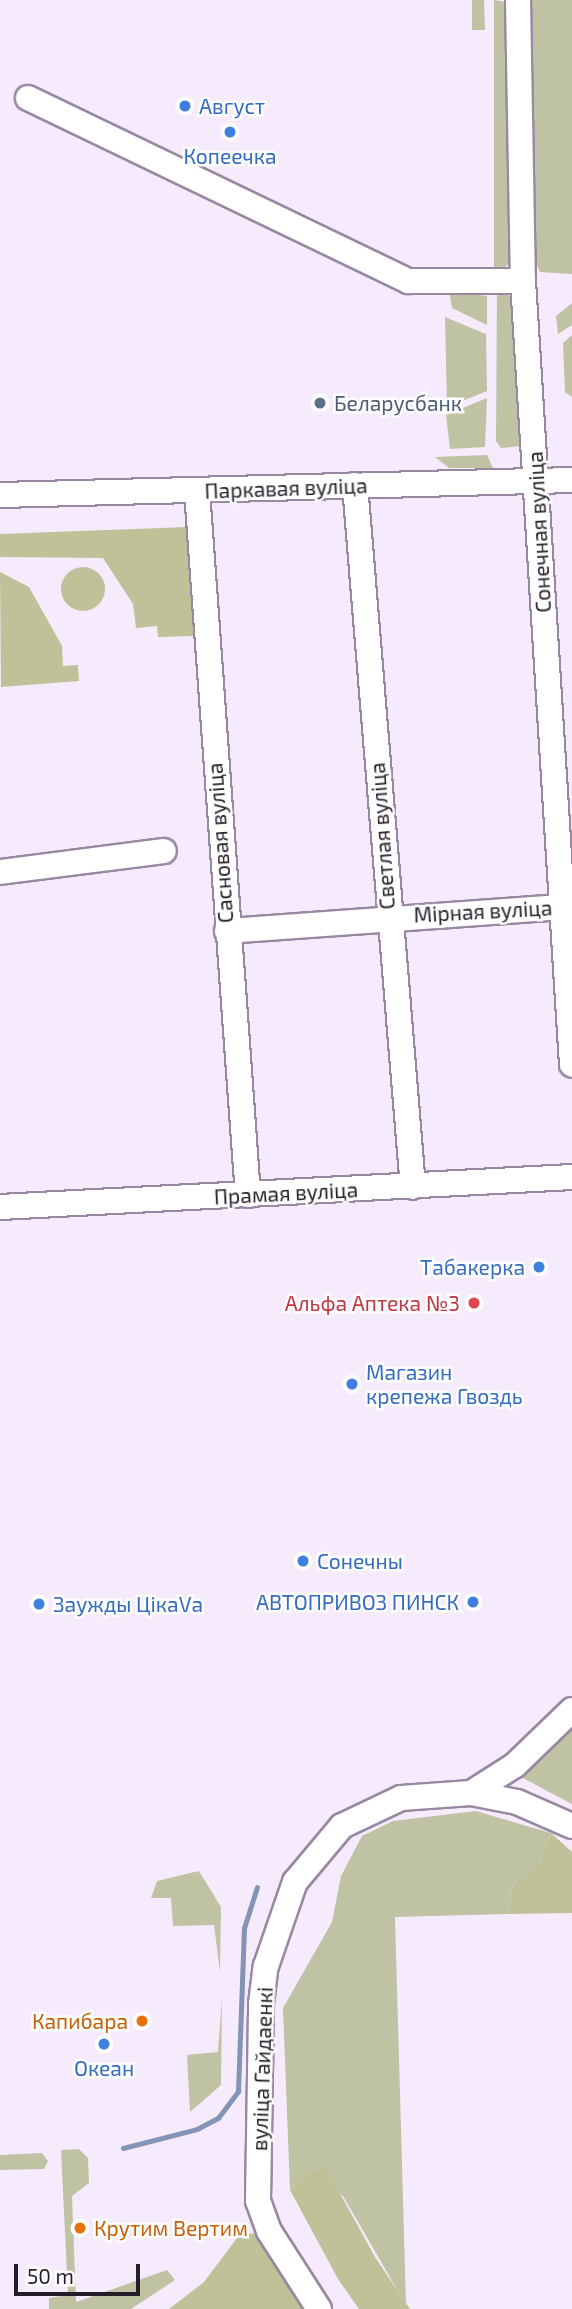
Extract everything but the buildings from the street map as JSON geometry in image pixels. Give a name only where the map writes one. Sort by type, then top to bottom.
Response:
[{"type":"street","name":"Сонечная вуліца","points":[[518,0],[523,281],[567,906],[572,1064]]},
{"type":"street","points":[[29,98],[408,281],[523,281]]},
{"type":"street","name":"Паркавая вуліца","points":[[0,495],[572,480]]},
{"type":"street","name":"Светлая вуліца","points":[[355,485],[388,917],[413,1187]]},
{"type":"street","name":"Сасновая вуліца","points":[[197,491],[248,1195]]},
{"type":"street","points":[[0,872],[164,851]]},
{"type":"street","name":"Мірная вуліца","points":[[227,932],[388,917],[567,906]]},
{"type":"street","name":"Прамая вуліца","points":[[0,1208],[572,1177]]},
{"type":"street","points":[[471,1793],[514,1765],[572,1710]]},
{"type":"street","name":"вуліца Гайдаенкі","points":[[319,2309],[269,2231],[258,2201],[261,2004],[269,1955],[295,1882],[342,1826],[401,1798],[471,1793],[517,1802],[572,1826]]},
{"type":"green space","points":[[472,0],[484,0],[485,30],[472,30]]},
{"type":"green space","points":[[494,0],[506,2],[511,261],[494,279]]},
{"type":"green space","points":[[529,0],[572,0],[572,274],[540,272],[533,255]]},
{"type":"green space","points":[[497,288],[513,298],[522,446],[501,448],[496,441]]},
{"type":"green space","points":[[449,291],[487,296],[487,325],[452,308]]},
{"type":"green space","points":[[572,303],[572,325],[558,334],[556,316]]},
{"type":"green space","points":[[445,317],[486,334],[487,391],[447,407]]},
{"type":"green space","points":[[572,335],[572,397],[565,392],[563,343]]},
{"type":"green space","points":[[487,398],[485,447],[450,449],[446,415]]},
{"type":"green space","points":[[487,455],[493,468],[449,468],[435,457]]},
{"type":"green space","points":[[187,527],[194,636],[158,637],[157,626],[136,628],[133,604],[103,558],[0,557],[0,534]]},
{"type":"green space","points":[[83,567],[99,573],[105,589],[99,605],[83,611],[67,605],[61,589],[67,573]]},
{"type":"green space","points":[[0,572],[29,587],[62,646],[63,666],[78,665],[79,681],[1,687]]},
{"type":"green space","points":[[572,1724],[572,1804],[519,1776]]},
{"type":"green space","points":[[476,1811],[551,1833],[538,1865],[513,1884],[508,1914],[395,1917],[406,2305],[343,2196],[306,2173],[290,2190],[283,2008],[332,1922],[341,1876],[362,1836],[393,1821]]},
{"type":"green space","points":[[551,1833],[572,1852],[572,1913],[508,1914],[513,1884],[538,1865]]},
{"type":"green space","points":[[199,1871],[221,1907],[220,1972],[214,1925],[173,1926],[171,1898],[151,1898],[157,1881]]},
{"type":"green space","points":[[222,1997],[221,2085],[190,2112],[187,2055],[218,2052]]},
{"type":"green space","points":[[79,2149],[88,2158],[89,2183],[72,2196],[76,2302],[167,2270],[175,2280],[131,2309],[49,2309],[49,2298],[68,2295],[61,2150]]},
{"type":"green space","points":[[42,2153],[48,2161],[44,2169],[0,2170],[0,2155]]},
{"type":"green space","points":[[326,2168],[375,2257],[410,2309],[359,2309],[338,2279],[290,2190],[306,2173]]},
{"type":"green space","points":[[260,2233],[308,2309],[169,2309],[204,2282],[240,2234]]},
{"type":"waterway","points":[[123,2148],[197,2129],[218,2118],[238,2091],[244,1928],[257,1887]]},
{"type":"place","name":"Август","points":[[185,106]]},
{"type":"place","name":"Копеечка","points":[[230,132]]},
{"type":"place","name":"Беларусбанк","points":[[320,403]]},
{"type":"place","name":"Табакерка","points":[[539,1267]]},
{"type":"place","name":"Альфа Аптека №3","points":[[474,1303]]},
{"type":"place","name":"Магазин крепежа Гвоздь","points":[[352,1384]]},
{"type":"place","name":"Сонечны","points":[[303,1561]]},
{"type":"place","name":"АВТОПРИВОЗ ПИНСК","points":[[473,1602]]},
{"type":"place","name":"Заужды ЦікаVа","points":[[39,1604]]},
{"type":"place","name":"Капибара","points":[[142,2021]]},
{"type":"place","name":"Океан","points":[[104,2044]]},
{"type":"place","name":"Крутим Вертим","points":[[80,2228]]}]
